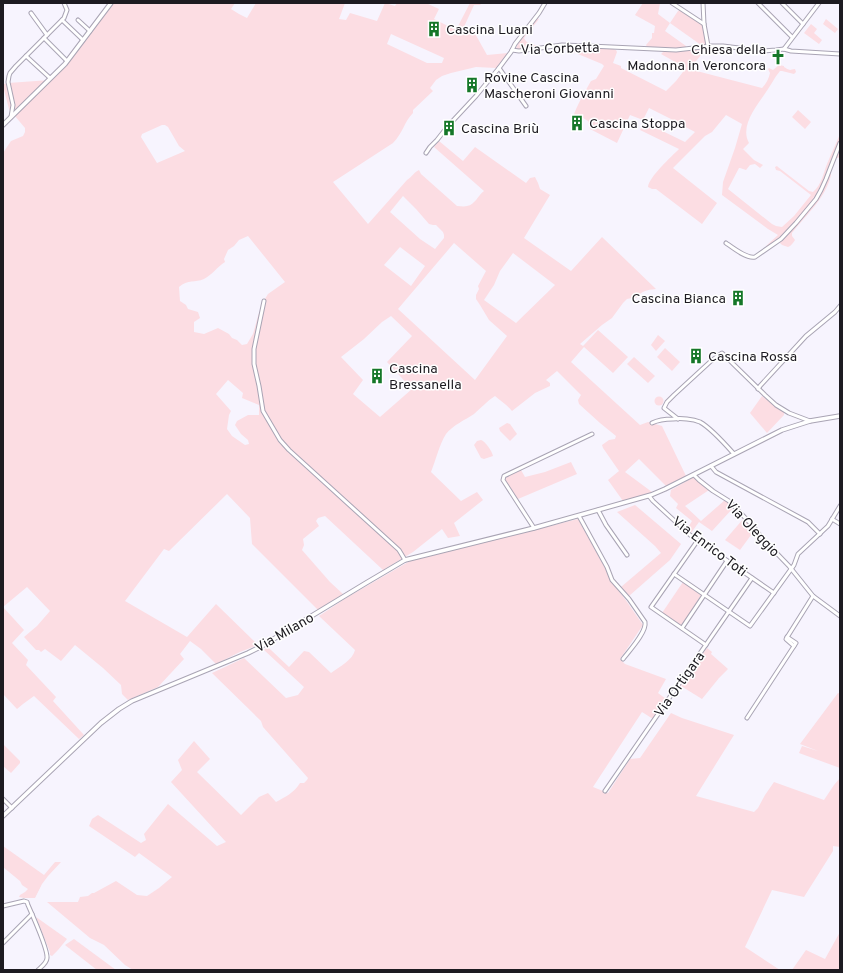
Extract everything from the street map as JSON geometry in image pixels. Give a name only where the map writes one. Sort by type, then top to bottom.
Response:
[{"type":"street","points":[[11,117],[13,105],[9,76],[15,67],[66,15],[67,10],[64,3]]},
{"type":"street","points":[[3,125],[67,61],[111,3]]},
{"type":"street","points":[[426,153],[500,68],[518,39],[539,13],[545,3]]},
{"type":"street","points":[[672,3],[704,24]]},
{"type":"street","points":[[703,3],[704,24],[708,46]]},
{"type":"street","points":[[758,3],[792,37]]},
{"type":"street","points":[[782,3],[803,24]]},
{"type":"street","points":[[819,3],[792,37],[786,49],[840,54]]},
{"type":"street","points":[[30,13],[48,35]]},
{"type":"street","points":[[62,20],[83,40]]},
{"type":"street","points":[[78,20],[90,31]]},
{"type":"street","points":[[44,38],[67,61]]},
{"type":"street","name":"Via Corbetta","points":[[512,50],[518,51],[562,45],[676,50],[708,46],[729,46],[763,51],[786,49]]},
{"type":"street","points":[[26,56],[50,78]]},
{"type":"street","points":[[500,68],[526,106]]},
{"type":"street","points":[[726,243],[752,258],[781,239],[809,208],[821,190],[840,143]]},
{"type":"street","points":[[264,301],[254,349],[254,364],[263,411],[280,440],[289,450],[394,545],[405,560]]},
{"type":"street","points":[[758,389],[806,336],[840,306]]},
{"type":"street","points":[[836,311],[840,314]]},
{"type":"street","points":[[678,419],[664,408],[665,405],[674,395],[720,354],[723,354],[769,399],[789,413],[810,421]]},
{"type":"street","name":"Via Milano","points":[[3,816],[101,723],[118,709],[137,699],[255,650],[405,560],[534,528],[649,496],[782,430],[810,421],[840,416]]},
{"type":"street","points":[[652,423],[662,420],[678,419],[692,420],[701,423],[734,454]]},
{"type":"street","points":[[534,528],[503,480],[504,476],[592,434]]},
{"type":"street","points":[[711,466],[716,472],[808,522],[820,534]]},
{"type":"street","name":"Via Oleggio","points":[[694,474],[713,491],[731,502],[813,596],[840,616]]},
{"type":"street","name":"Via Enrico Toti","points":[[649,496],[653,502],[686,531],[774,593]]},
{"type":"street","points":[[674,574],[750,626],[795,564],[798,554],[828,526],[840,506]]},
{"type":"street","points":[[598,510],[606,525],[627,555]]},
{"type":"street","points":[[579,516],[612,580],[645,622],[646,626],[643,632],[623,659]]},
{"type":"street","points":[[832,519],[840,524]]},
{"type":"street","points":[[698,540],[651,607],[706,645]]},
{"type":"street","points":[[682,628],[727,561]]},
{"type":"street","name":"Via Ortigara","points":[[605,791],[752,578]]},
{"type":"street","points":[[747,718],[796,643],[788,637],[813,596]]},
{"type":"street","points":[[3,799],[12,808]]},
{"type":"street","points":[[3,906],[24,901],[27,902],[48,957],[46,962],[38,970]]},
{"type":"street","points":[[3,943],[32,914]]},
{"type":"shaded area","points":[[114,3],[235,3],[231,9],[247,18],[256,3],[345,3],[339,19],[346,20],[350,13],[377,21],[385,3],[395,6],[397,3],[426,3],[439,9],[434,19],[456,30],[470,3],[482,3],[480,5],[474,5],[463,29],[473,30],[487,55],[508,53],[496,68],[476,67],[451,73],[436,80],[430,88],[433,91],[413,110],[413,113],[393,143],[333,182],[368,224],[407,180],[419,170],[421,174],[457,206],[470,205],[484,191],[434,147],[439,141],[463,161],[475,147],[526,183],[530,178],[535,177],[540,189],[550,195],[524,238],[571,271],[602,237],[656,289],[644,291],[636,298],[627,299],[612,318],[580,344],[583,346],[598,330],[628,357],[613,373],[584,347],[571,362],[640,425],[648,422],[662,426],[686,476],[666,486],[639,459],[625,472],[652,492],[648,495],[623,501],[608,480],[619,471],[602,445],[609,440],[615,439],[616,436],[579,404],[578,400],[581,395],[557,371],[546,380],[550,383],[550,386],[535,393],[512,411],[495,396],[474,414],[456,425],[446,434],[439,448],[431,472],[461,501],[477,492],[483,500],[454,523],[460,536],[448,538],[442,529],[413,552],[383,570],[325,516],[318,518],[316,521],[319,526],[303,539],[304,545],[302,550],[330,582],[343,594],[318,610],[252,544],[250,518],[227,494],[169,551],[164,549],[125,601],[187,637],[216,604],[258,645],[216,664],[201,649],[190,641],[180,654],[184,659],[158,687],[128,700],[122,694],[121,685],[75,645],[61,661],[45,649],[41,652],[36,650],[24,637],[37,626],[50,611],[27,587],[3,607],[3,153],[11,141],[23,136],[25,132],[25,128],[9,109],[3,86],[4,84],[50,80],[59,73]],"holes":[[[391,34],[444,58],[442,63],[427,63],[387,44]],[[165,125],[168,127],[179,146],[185,151],[157,163],[141,137],[142,134]],[[403,196],[429,224],[436,225],[444,235],[444,238],[435,249],[420,239],[390,212]],[[248,236],[285,282],[268,294],[263,302],[253,334],[247,344],[242,345],[229,334],[218,328],[204,334],[194,332],[194,322],[200,318],[198,312],[188,309],[186,305],[180,301],[179,287],[185,283],[201,280],[210,275],[225,262],[224,259],[228,250],[239,240]],[[454,243],[486,271],[478,286],[479,289],[476,299],[489,320],[507,336],[475,380],[398,309]],[[400,247],[425,266],[411,286],[384,265]],[[513,253],[555,285],[516,323],[484,300],[494,285],[500,271]],[[391,316],[412,336],[387,362],[412,389],[380,417],[353,394],[363,380],[341,357]],[[228,380],[243,393],[242,398],[259,405],[259,415],[248,415],[237,421],[235,425],[241,434],[248,440],[249,444],[245,445],[232,436],[227,429],[231,411],[216,394]]]},
{"type":"shaded area","points":[[643,3],[660,3],[658,14],[670,23],[665,31],[686,46],[686,48],[647,47],[646,45],[652,38],[652,33],[654,33],[655,26],[635,15]]},
{"type":"shaded area","points":[[680,10],[703,25],[706,44],[701,45],[670,23]]},
{"type":"shaded area","points":[[537,18],[539,19],[524,38],[528,43],[539,46],[517,49],[516,48],[519,42]]},
{"type":"shaded area","points":[[826,19],[838,29],[835,33],[823,24]]},
{"type":"shaded area","points":[[811,24],[817,29],[814,33],[822,40],[819,44],[804,33]]},
{"type":"shaded area","points":[[562,47],[610,48],[616,50],[617,52],[613,63],[666,91],[686,68],[661,54],[664,51],[706,48],[689,69],[762,88],[769,77],[769,68],[773,70],[779,65],[784,66],[789,70],[795,69],[796,72],[794,74],[780,71],[753,112],[747,124],[746,131],[749,143],[743,149],[754,160],[763,165],[760,168],[755,164],[750,165],[746,170],[739,168],[728,189],[772,224],[782,227],[794,216],[811,195],[780,171],[776,170],[775,167],[777,166],[809,191],[813,192],[820,182],[840,134],[840,156],[838,158],[834,158],[830,172],[831,175],[825,191],[815,206],[792,233],[795,240],[792,244],[788,247],[782,245],[777,240],[767,248],[766,246],[778,235],[722,195],[723,182],[742,124],[726,115],[712,132],[705,136],[673,168],[717,203],[702,224],[656,189],[648,187],[656,173],[679,149],[640,130],[644,122],[685,142],[695,132],[676,122],[675,125],[669,122],[671,119],[649,108],[643,120],[630,115],[617,143],[590,129],[588,121],[579,114],[575,119],[573,119],[578,105],[591,81],[596,79],[604,66],[566,49],[562,49]]},
{"type":"shaded area","points":[[798,110],[811,122],[805,129],[792,117]]},
{"type":"shaded area","points":[[658,335],[665,341],[656,351],[651,345]]},
{"type":"shaded area","points":[[665,348],[680,362],[672,371],[657,357]]},
{"type":"shaded area","points":[[634,357],[655,376],[648,383],[627,364]]},
{"type":"shaded area","points":[[762,396],[784,411],[784,415],[767,433],[750,413]]},
{"type":"shaded area","points":[[657,397],[661,397],[663,401],[661,405],[657,405],[655,403],[655,399]]},
{"type":"shaded area","points":[[507,423],[510,424],[517,434],[510,441],[499,428]]},
{"type":"shaded area","points":[[481,440],[488,446],[493,456],[484,459],[481,458],[474,445],[477,441]]},
{"type":"shaded area","points":[[571,462],[577,474],[518,499],[505,480],[506,476],[521,470],[525,477],[545,472]]},
{"type":"shaded area","points":[[694,477],[709,490],[685,506],[701,521],[725,500],[733,508],[712,531],[699,522],[691,533],[687,529],[692,521],[676,508],[678,504],[670,496],[671,490]]},
{"type":"shaded area","points":[[635,505],[681,544],[670,560],[629,596],[621,587],[661,553],[617,512]]},
{"type":"shaded area","points":[[744,518],[754,531],[740,550],[725,540]]},
{"type":"shaded area","points":[[578,519],[611,581],[643,625],[620,659],[625,664],[666,679],[658,693],[666,699],[653,719],[642,712],[593,787],[608,793],[630,759],[640,758],[671,713],[734,735],[696,796],[754,812],[774,782],[824,800],[840,778],[840,847],[833,846],[833,851],[804,897],[772,890],[745,947],[780,970],[133,970],[125,965],[104,945],[90,938],[47,902],[78,902],[80,897],[88,896],[116,881],[137,895],[147,896],[172,877],[139,853],[135,857],[89,826],[92,819],[98,815],[141,843],[146,840],[144,834],[168,804],[217,846],[226,842],[171,782],[182,770],[178,760],[194,741],[210,759],[197,772],[241,815],[259,797],[268,793],[276,802],[292,792],[300,783],[304,783],[307,780],[308,778],[263,727],[261,721],[212,673],[244,658],[286,698],[298,695],[304,687],[264,650],[267,647],[289,667],[304,651],[309,652],[331,673],[349,660],[354,654],[355,650],[319,616],[346,598],[410,561]]},
{"type":"shaded area","points":[[683,582],[701,595],[684,624],[680,625],[662,613]]},
{"type":"shaded area","points":[[3,607],[24,630],[12,643],[28,660],[26,665],[56,697],[53,701],[84,735],[79,739],[34,696],[17,709],[3,694]]},
{"type":"shaded area","points":[[707,648],[712,652],[711,654],[728,669],[702,699],[681,686]]},
{"type":"shaded area","points":[[838,693],[840,694],[840,768],[799,753],[802,746],[818,751],[800,744]]},
{"type":"shaded area","points":[[3,744],[20,761],[11,773],[3,766]]},
{"type":"shaded area","points":[[3,846],[44,875],[55,862],[61,862],[42,884],[35,898],[19,897],[28,889],[3,867]]},
{"type":"shaded area","points":[[36,917],[67,939],[52,956],[50,955]]},
{"type":"shaded area","points":[[840,932],[840,970],[792,970],[806,950],[825,959]]},
{"type":"shaded area","points":[[74,939],[116,970],[97,970],[65,945]]},
{"type":"place","name":"Cascina Luani","points":[[434,29]]},
{"type":"place","name":"Chiesa della Madonna in Veroncora","points":[[778,57]]},
{"type":"place","name":"Rovine Cascina Mascheroni Giovanni","points":[[472,85]]},
{"type":"place","name":"Cascina Stoppa","points":[[577,123]]},
{"type":"place","name":"Cascina Briù","points":[[449,128]]},
{"type":"place","name":"Cascina Bianca","points":[[738,298]]},
{"type":"place","name":"Cascina Rossa","points":[[696,356]]},
{"type":"place","name":"Cascina Bressanella","points":[[377,376]]}]
